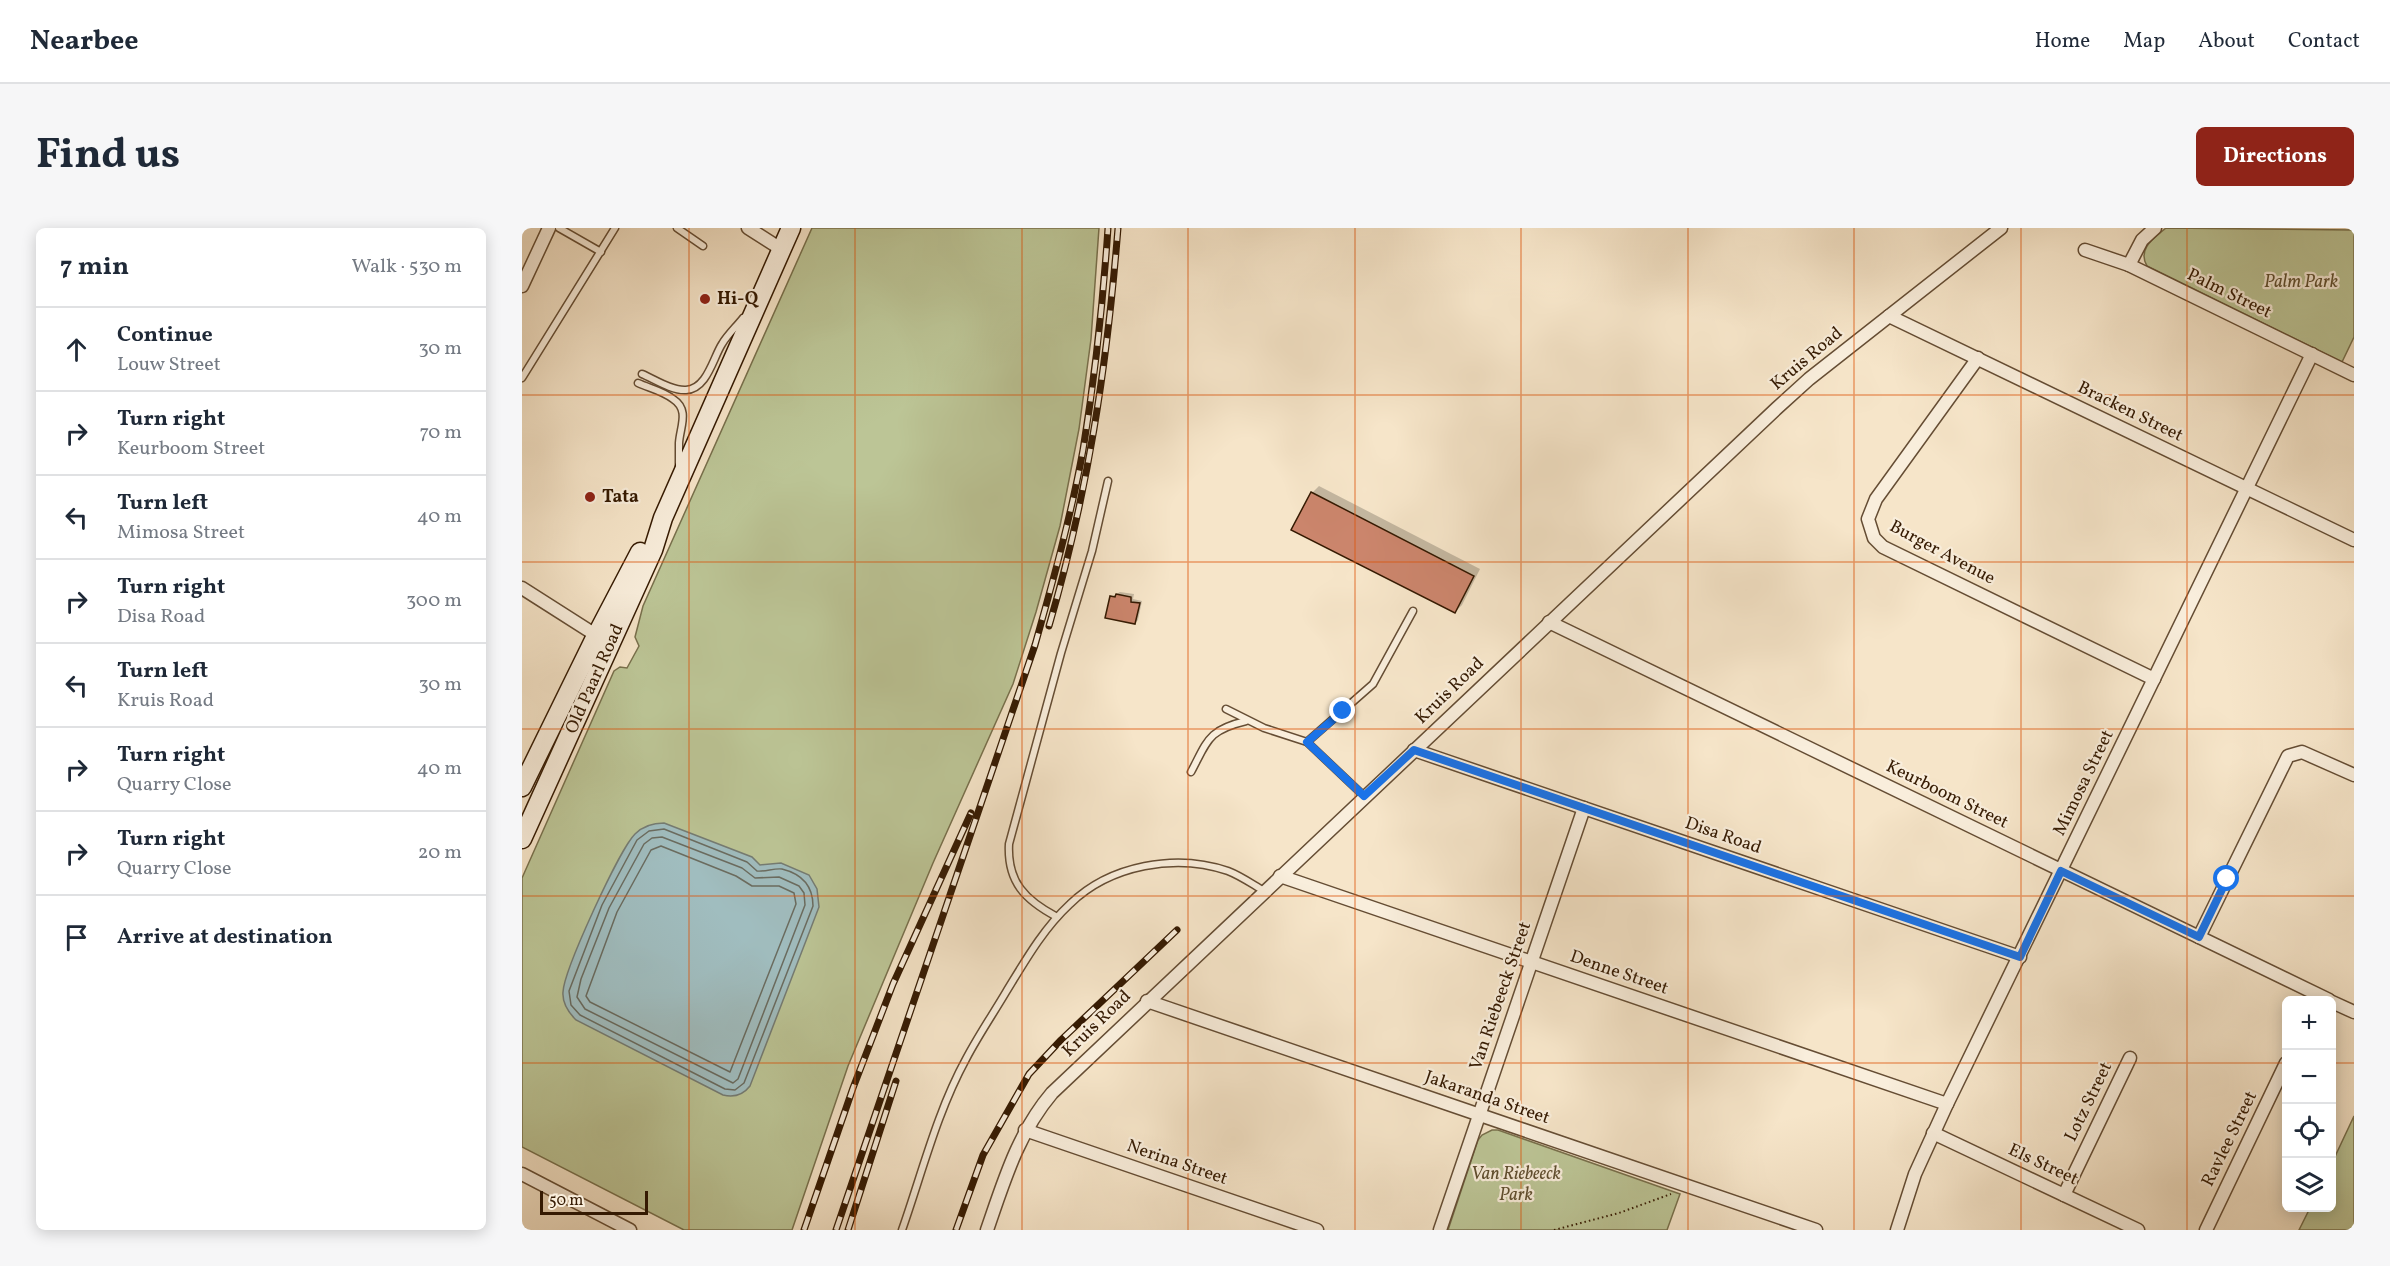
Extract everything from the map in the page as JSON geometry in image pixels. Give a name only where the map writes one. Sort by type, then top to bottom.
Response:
[{"type":"main road","name":"Old Paarl Road","points":[[522,839],[642,549],[663,518],[756,302],[791,228]]},
{"type":"main road","name":"Old Paarl Road","points":[[522,787],[604,640]]},
{"type":"street","points":[[523,281],[549,228]]},
{"type":"street","points":[[748,228],[781,249]]},
{"type":"street","name":"Kruis Road","points":[[987,1230],[1015,1150],[1025,1130],[1052,1093],[1777,408],[1809,379],[2001,228]]},
{"type":"street","points":[[2129,265],[2142,240],[2155,228]]},
{"type":"street","name":"Palm Street","points":[[2085,250],[2129,265],[2354,375]]},
{"type":"street","name":"Bracken Street","points":[[1889,315],[2354,540]]},
{"type":"street","name":"Mimosa Street","points":[[1897,1230],[1915,1174],[1933,1133],[2312,354]]},
{"type":"street","name":"Burger Avenue","points":[[1978,358],[1876,500],[1868,519],[1874,538],[1883,547],[2154,680]]},
{"type":"street","points":[[522,588],[604,640]]},
{"type":"street","name":"Keurboom Street","points":[[1549,622],[2316,996]]},
{"type":"street","name":"Disa Road","points":[[1414,750],[2020,957]]},
{"type":"street","points":[[2199,937],[2288,756],[2302,752],[2354,775]]},
{"type":"street","name":"Van Riebeeck Street","points":[[1440,1230],[1584,808]]},
{"type":"street","name":"Denne Street","points":[[1280,876],[1947,1104]]},
{"type":"street","name":"Jakaranda Street","points":[[1147,1001],[1816,1230]]},
{"type":"street","name":"Keurboom Street","points":[[2336,1005],[2354,1012]]},
{"type":"street","name":"Lotz Street","points":[[2064,1195],[2130,1058]]},
{"type":"street","name":"Ravlee Street","points":[[2206,1230],[2282,1071]]},
{"type":"street","name":"Nerina Street","points":[[1025,1130],[1317,1230]]},
{"type":"street","name":"Els Street","points":[[1933,1133],[2138,1230]]},
{"type":"street","points":[[522,1174],[630,1230]]},
{"type":"lane","points":[[559,228],[602,252]]},
{"type":"lane","points":[[522,378],[615,228]]},
{"type":"lane","points":[[677,228],[704,246]]},
{"type":"lane","points":[[642,374],[678,390],[688,391],[696,387],[705,378],[723,342],[756,302]]},
{"type":"lane","points":[[638,383],[671,397],[679,403],[684,424],[679,440],[679,480]]},
{"type":"lane","points":[[1057,917],[1032,903],[1015,881],[1010,868],[1009,844],[1061,652],[1092,551],[1108,482]]},
{"type":"lane","points":[[1307,742],[1373,684],[1413,612]]},
{"type":"lane","points":[[1226,709],[1246,721],[1307,742],[1364,796]]},
{"type":"lane","points":[[1191,772],[1209,738],[1215,732],[1246,721]]},
{"type":"lane","points":[[902,1230],[941,1118],[965,1059],[1032,950],[1071,902],[1101,881],[1129,869],[1144,866],[1185,864],[1206,866],[1228,871],[1264,891]]},
{"type":"path","points":[[1554,1230],[1619,1213],[1691,1187]]},
{"type":"green space","points":[[812,228],[1099,228],[1091,339],[1079,429],[1060,526],[1013,684],[933,863],[848,1066],[792,1230],[684,1230],[522,1147],[522,878],[614,671],[620,667],[627,668],[639,646],[635,637],[643,606]]},
{"type":"green space","name":"Palm Park","points":[[2166,228],[2354,230],[2354,337],[2342,362],[2147,266],[2144,260],[2145,249]]},
{"type":"green space","points":[[2354,1116],[2354,1230],[2299,1230],[2308,1212],[2336,1212],[2336,1154]]},
{"type":"green space","name":"Van Riebeeck Park","points":[[1492,1130],[1498,1130],[1680,1194],[1667,1230],[1448,1230],[1478,1140]]},
{"type":"water","points":[[664,823],[752,857],[760,865],[781,863],[809,875],[817,889],[819,907],[750,1086],[738,1095],[723,1095],[576,1020],[565,1004],[563,992],[572,960],[617,862],[627,844],[638,831],[648,826]]},
{"type":"building","points":[[1311,492],[1474,576],[1455,613],[1291,530]]},
{"type":"building","points":[[1116,594],[1131,597],[1131,602],[1140,603],[1135,624],[1105,618],[1110,596],[1115,597]]},
{"type":"railway","points":[[836,1230],[1035,645],[1067,524],[1083,450],[1098,339],[1108,228]]},
{"type":"railway","points":[[1049,626],[1075,527],[1094,429],[1108,330],[1118,228]]},
{"type":"railway","points":[[804,1230],[853,1088],[893,984],[971,813]]},
{"type":"railway","points":[[956,1230],[983,1155],[1029,1074],[1061,1040],[1177,930]]},
{"type":"railway","points":[[848,1230],[896,1081]]},
{"type":"place","name":"Hi-Q","points":[[705,299]]},
{"type":"place","name":"Tata","points":[[590,497]]},
{"type":"route","points":[[1343,711],[1307,742],[1364,796],[1414,750],[2020,957],[2061,871],[2199,937],[2227,879]]}]
